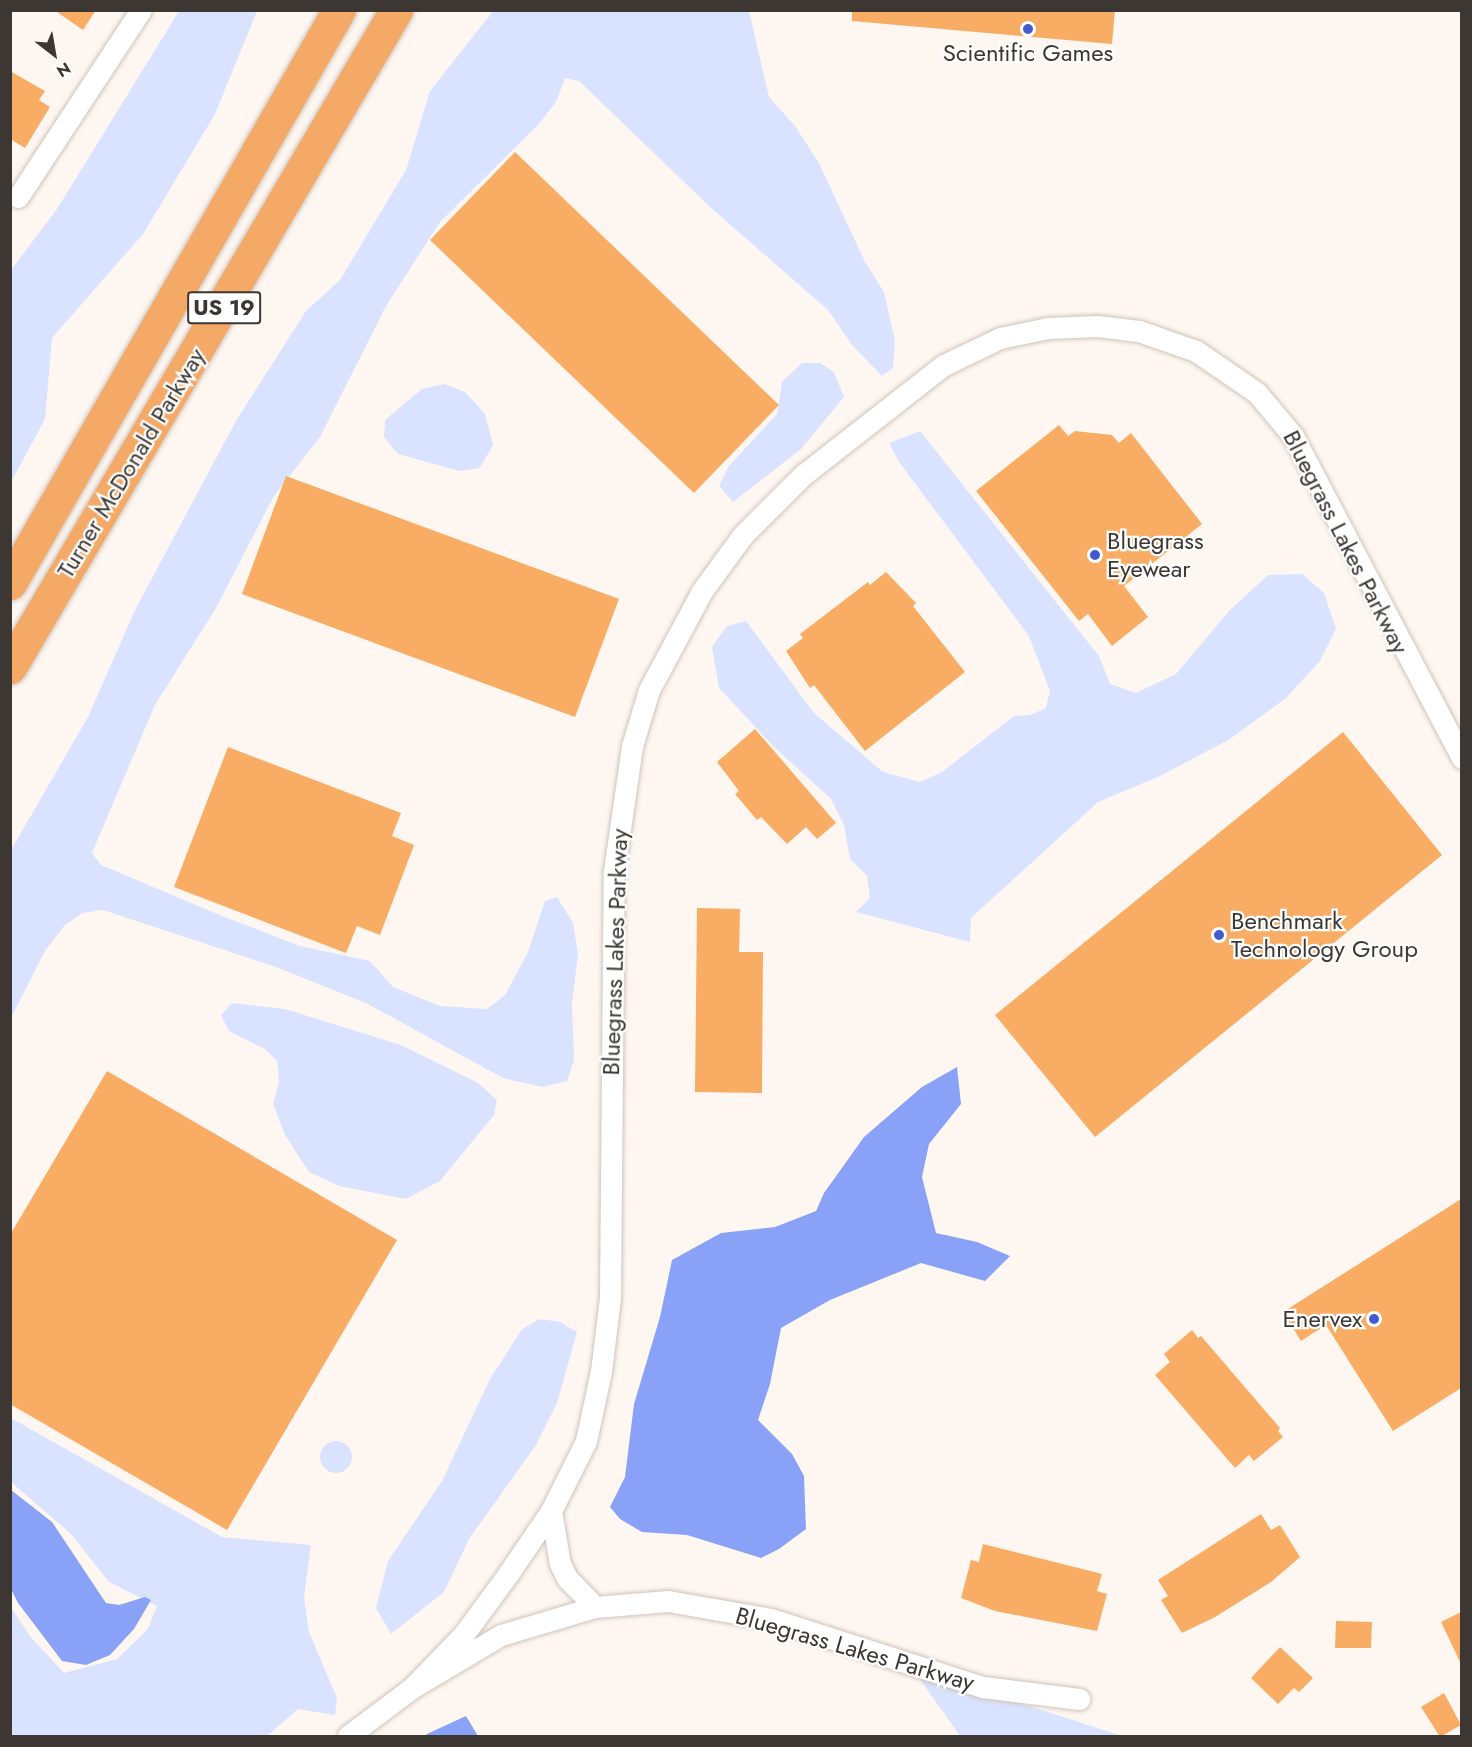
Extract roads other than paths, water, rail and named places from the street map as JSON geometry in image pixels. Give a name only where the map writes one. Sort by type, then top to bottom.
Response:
[{"type":"highway","name":"Turner McDonald Parkway","points":[[10,583],[339,10]]},
{"type":"highway","name":"Turner McDonald Parkway","points":[[10,667],[396,10]]},
{"type":"highway","points":[[10,675],[48,603]]},
{"type":"street","points":[[18,197],[141,10]]},
{"type":"street","name":"Bluegrass Lakes Parkway","points":[[412,1688],[473,1623],[551,1511],[586,1441],[601,1371],[610,1298],[614,871],[632,746],[649,690],[708,582],[765,511],[855,430],[944,365],[972,349],[1024,332],[1072,325],[1118,328],[1196,351],[1257,393],[1293,436],[1461,758]]},
{"type":"street","points":[[551,1511],[560,1564],[567,1578],[595,1607]]},
{"type":"street","name":"Bluegrass Lakes Parkway","points":[[348,1737],[412,1688],[501,1635],[595,1607],[669,1601],[771,1619],[983,1687],[1079,1699]]},
{"type":"water","points":[[957,1067],[961,1104],[929,1144],[922,1177],[936,1233],[977,1242],[1010,1256],[985,1281],[921,1263],[830,1300],[781,1328],[770,1384],[758,1420],[792,1454],[804,1476],[806,1529],[779,1549],[761,1558],[687,1535],[642,1532],[620,1519],[610,1507],[625,1477],[634,1404],[660,1317],[672,1260],[721,1233],[775,1227],[816,1211],[824,1193],[864,1137],[922,1087]]},
{"type":"water","points":[[11,1490],[52,1522],[106,1603],[119,1605],[145,1597],[151,1600],[134,1629],[110,1655],[86,1665],[62,1661],[18,1603],[11,1589]]},
{"type":"water","points":[[466,1716],[478,1736],[424,1736],[429,1733]]},
{"type":"place","name":"Scientific Games","points":[[1028,29]]},
{"type":"place","name":"Bluegrass Eyewear","points":[[1095,555]]},
{"type":"place","name":"Benchmark Technology Group","points":[[1219,935]]},
{"type":"place","name":"Enervex","points":[[1374,1319]]}]
